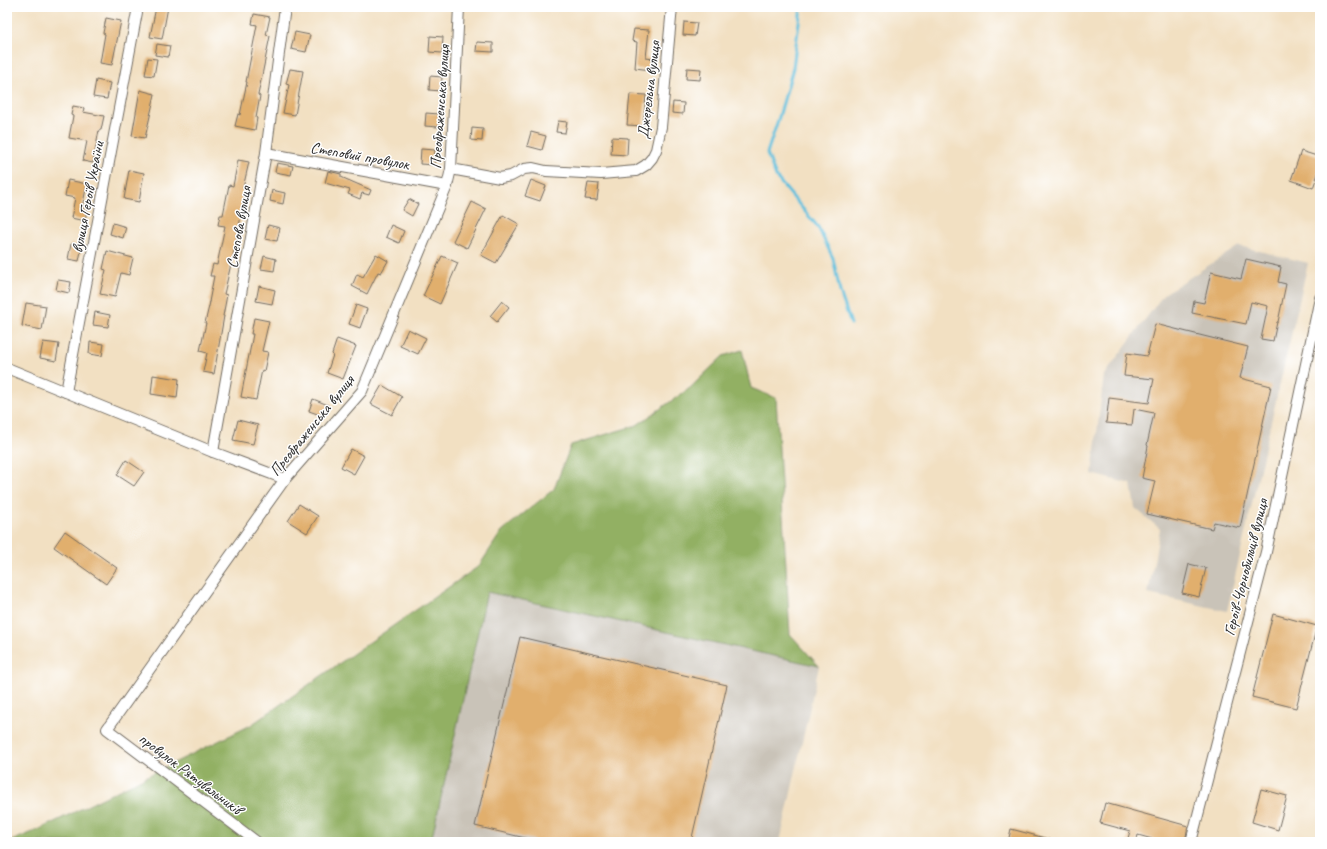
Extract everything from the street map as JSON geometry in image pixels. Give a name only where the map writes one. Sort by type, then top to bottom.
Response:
[{"type":"street","name":"вулиця Героїв України","points":[[66,392],[138,7]]},
{"type":"street","name":"Степова вулиця","points":[[213,452],[266,153],[285,7]]},
{"type":"street","name":"Преображенська вулиця","points":[[107,729],[285,479],[362,391],[447,186],[451,169],[459,7]]},
{"type":"street","name":"Джерельна вулиця","points":[[451,169],[500,178],[511,176],[533,168],[546,171],[601,174],[636,171],[646,165],[656,150],[661,127],[672,7]]},
{"type":"street","name":"Степовий провулок","points":[[266,153],[447,186]]},
{"type":"street","name":"Героїв-Чорнобильців вулиця","points":[[1191,842],[1266,552],[1320,298]]},
{"type":"street","points":[[7,368],[213,452],[285,479]]},
{"type":"street","name":"провулок Рятувальників","points":[[107,729],[257,842]]},
{"type":"shaded area","points":[[1239,246],[1308,263],[1227,611],[1148,594],[1160,529],[1135,508],[1131,484],[1092,474],[1104,375],[1164,294]]},
{"type":"shaded area","points":[[487,592],[819,666],[780,842],[431,842]]},
{"type":"green space","points":[[742,350],[751,388],[776,398],[790,634],[819,666],[487,592],[431,842],[9,842],[40,829],[251,725],[479,566],[502,531],[554,489],[571,445],[637,425],[690,388],[723,356]]},
{"type":"building","points":[[156,7],[168,7],[162,39],[150,37]]},
{"type":"building","points":[[254,14],[270,17],[266,35],[270,36],[258,95],[260,96],[255,130],[235,126],[238,114],[240,115],[257,25],[252,24]]},
{"type":"building","points":[[106,18],[121,21],[112,65],[100,63]]},
{"type":"building","points":[[684,22],[697,23],[695,36],[683,35]]},
{"type":"building","points":[[634,29],[649,30],[646,58],[653,59],[651,70],[635,68],[637,42],[632,41]]},
{"type":"building","points":[[295,32],[310,35],[306,52],[291,49]]},
{"type":"building","points":[[430,36],[443,37],[442,53],[429,52]]},
{"type":"building","points":[[477,42],[493,43],[493,52],[476,51]]},
{"type":"building","points":[[157,44],[170,46],[168,57],[155,55]]},
{"type":"building","points":[[148,58],[157,59],[154,76],[145,75]]},
{"type":"building","points":[[687,68],[701,69],[700,80],[686,79]]},
{"type":"building","points":[[290,69],[303,71],[295,115],[283,113],[289,85],[286,84]]},
{"type":"building","points":[[430,76],[442,77],[441,91],[429,90]]},
{"type":"building","points":[[96,80],[110,83],[107,99],[93,97]]},
{"type":"building","points":[[140,90],[155,94],[145,138],[132,136]]},
{"type":"building","points":[[630,94],[646,95],[643,126],[627,125]]},
{"type":"building","points":[[673,102],[684,103],[683,114],[672,113]]},
{"type":"building","points":[[73,106],[84,108],[83,112],[104,116],[101,130],[99,130],[93,163],[83,161],[87,141],[69,138],[73,116],[71,115]]},
{"type":"building","points":[[426,113],[439,114],[438,127],[425,126]]},
{"type":"building","points":[[558,121],[567,122],[565,133],[556,132]]},
{"type":"building","points":[[472,128],[483,129],[482,141],[471,140]]},
{"type":"building","points":[[531,132],[546,136],[542,150],[527,146]]},
{"type":"building","points":[[612,137],[628,138],[627,155],[611,154]]},
{"type":"building","points":[[421,149],[435,150],[434,165],[420,164]]},
{"type":"building","points":[[1301,151],[1320,157],[1320,168],[1313,188],[1291,180]]},
{"type":"building","points":[[238,160],[249,162],[243,188],[246,189],[236,243],[224,294],[227,295],[214,374],[203,372],[207,353],[200,351],[214,276],[210,276],[213,264],[217,265],[225,226],[218,225],[220,215],[223,215],[229,185],[233,186]]},
{"type":"building","points":[[277,163],[293,166],[291,175],[275,172]]},
{"type":"building","points":[[129,170],[144,173],[139,202],[124,199]]},
{"type":"building","points":[[328,171],[341,174],[341,177],[371,190],[369,195],[362,193],[360,199],[348,194],[350,190],[325,183]]},
{"type":"building","points":[[68,180],[87,184],[82,208],[87,209],[85,221],[71,218],[75,198],[65,196]]},
{"type":"building","points":[[531,180],[546,186],[540,201],[525,196]]},
{"type":"building","points":[[588,183],[599,184],[597,200],[585,199]]},
{"type":"building","points":[[272,190],[285,193],[283,204],[270,201]]},
{"type":"building","points":[[409,199],[418,204],[412,216],[402,210]]},
{"type":"building","points":[[472,202],[486,209],[467,248],[453,241]]},
{"type":"building","points":[[503,215],[519,224],[496,263],[481,255]]},
{"type":"building","points":[[113,223],[126,227],[123,238],[110,234]]},
{"type":"building","points":[[268,225],[280,228],[277,241],[265,239]]},
{"type":"building","points":[[391,225],[404,231],[399,243],[386,237]]},
{"type":"building","points":[[71,244],[82,246],[79,261],[68,259]]},
{"type":"building","points":[[107,251],[133,258],[129,275],[121,273],[115,297],[100,294],[106,270],[103,269]]},
{"type":"building","points":[[376,254],[388,261],[381,273],[378,272],[367,294],[352,286],[357,274],[363,277]]},
{"type":"building","points":[[264,256],[276,259],[274,271],[261,269]]},
{"type":"building","points":[[442,256],[458,263],[440,304],[423,296]]},
{"type":"building","points":[[1246,259],[1281,267],[1278,282],[1286,284],[1273,341],[1261,339],[1268,306],[1251,302],[1246,324],[1192,313],[1194,301],[1204,303],[1211,272],[1241,279]]},
{"type":"building","points":[[58,280],[71,282],[69,293],[56,290]]},
{"type":"building","points":[[259,286],[275,290],[272,304],[256,301]]},
{"type":"building","points":[[502,301],[509,307],[497,322],[490,316]]},
{"type":"building","points":[[26,303],[46,306],[42,330],[22,326]]},
{"type":"building","points":[[356,305],[367,309],[360,328],[349,324]]},
{"type":"building","points":[[95,312],[110,315],[108,327],[93,325]]},
{"type":"building","points":[[254,318],[269,321],[262,351],[268,352],[264,371],[262,370],[256,400],[241,397],[253,334],[251,334]]},
{"type":"building","points":[[1155,324],[1248,347],[1240,378],[1271,386],[1240,528],[1214,522],[1212,529],[1147,514],[1155,481],[1142,478],[1154,413],[1134,409],[1132,425],[1106,423],[1109,398],[1149,403],[1154,379],[1124,376],[1127,353],[1147,356]]},
{"type":"building","points":[[408,329],[426,338],[418,354],[400,346]]},
{"type":"building","points":[[337,339],[356,346],[343,379],[327,373]]},
{"type":"building","points":[[43,342],[59,344],[56,361],[40,358]]},
{"type":"building","points":[[90,342],[104,344],[102,356],[89,354]]},
{"type":"building","points":[[153,375],[179,379],[177,398],[151,394]]},
{"type":"building","points":[[382,385],[402,397],[392,415],[371,404]]},
{"type":"building","points":[[313,399],[328,405],[323,416],[309,411]]},
{"type":"building","points":[[238,420],[258,425],[253,444],[233,440]]},
{"type":"building","points":[[351,449],[364,456],[354,474],[341,467]]},
{"type":"building","points":[[126,460],[144,472],[134,486],[117,475]]},
{"type":"building","points":[[299,504],[318,516],[307,533],[288,521]]},
{"type":"building","points":[[65,531],[117,568],[106,584],[54,547]]},
{"type":"building","points":[[1189,564],[1206,568],[1199,597],[1182,593]]},
{"type":"building","points":[[1273,614],[1317,626],[1296,708],[1252,697]]},
{"type":"building","points":[[520,637],[727,685],[691,842],[542,842],[475,826]]},
{"type":"building","points":[[1261,789],[1287,796],[1278,830],[1252,822]]},
{"type":"building","points":[[1105,803],[1188,826],[1185,842],[1163,842],[1138,835],[1136,842],[1127,842],[1130,831],[1100,823]]},
{"type":"building","points":[[1011,829],[1049,839],[1048,842],[1008,842]]},
{"type":"waterway","points":[[801,7],[793,68],[767,153],[776,177],[818,227],[833,258],[840,292],[851,324]]}]
